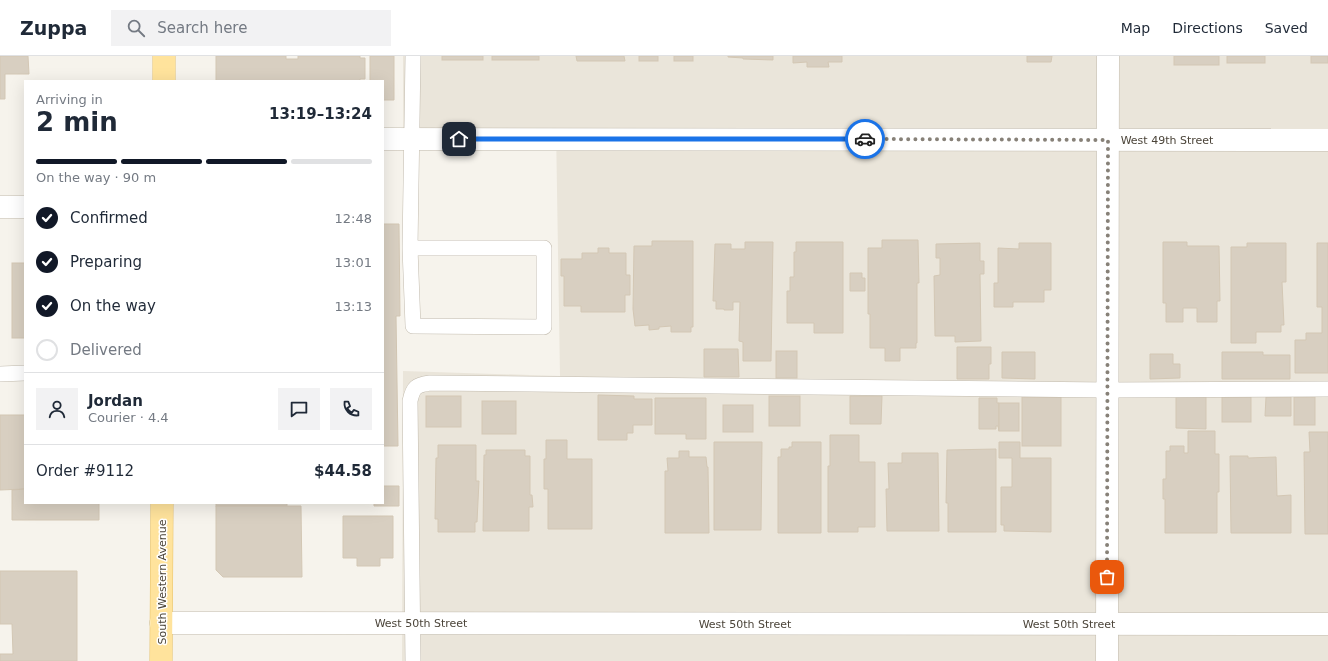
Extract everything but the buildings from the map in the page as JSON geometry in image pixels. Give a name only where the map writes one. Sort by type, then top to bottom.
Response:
[{"type":"main road","points":[[164,56],[164,80]]},
{"type":"main road","name":"South Western Avenue","points":[[161,661],[162,504]]},
{"type":"street","points":[[1107,661],[1108,56]]},
{"type":"street","name":"West 49th Street","points":[[384,139],[1328,140]]},
{"type":"street","points":[[0,207],[24,207]]},
{"type":"street","name":"West 50th Street","points":[[162,623],[1328,624]]},
{"type":"lane","points":[[410,248],[544,248],[544,327],[413,326],[410,248],[413,56]]},
{"type":"lane","points":[[0,374],[24,373]]},
{"type":"lane","points":[[413,661],[410,401],[412,391],[419,385],[438,383],[1107,390],[1328,389]]},
{"type":"shaded area","points":[[403,56],[1328,56],[1328,661],[402,661],[403,371],[560,376],[556,128],[403,130]]},
{"type":"way so far","points":[[865,139],[1108,140],[1107,577]]},
{"type":"route","points":[[459,139],[865,139]]}]
